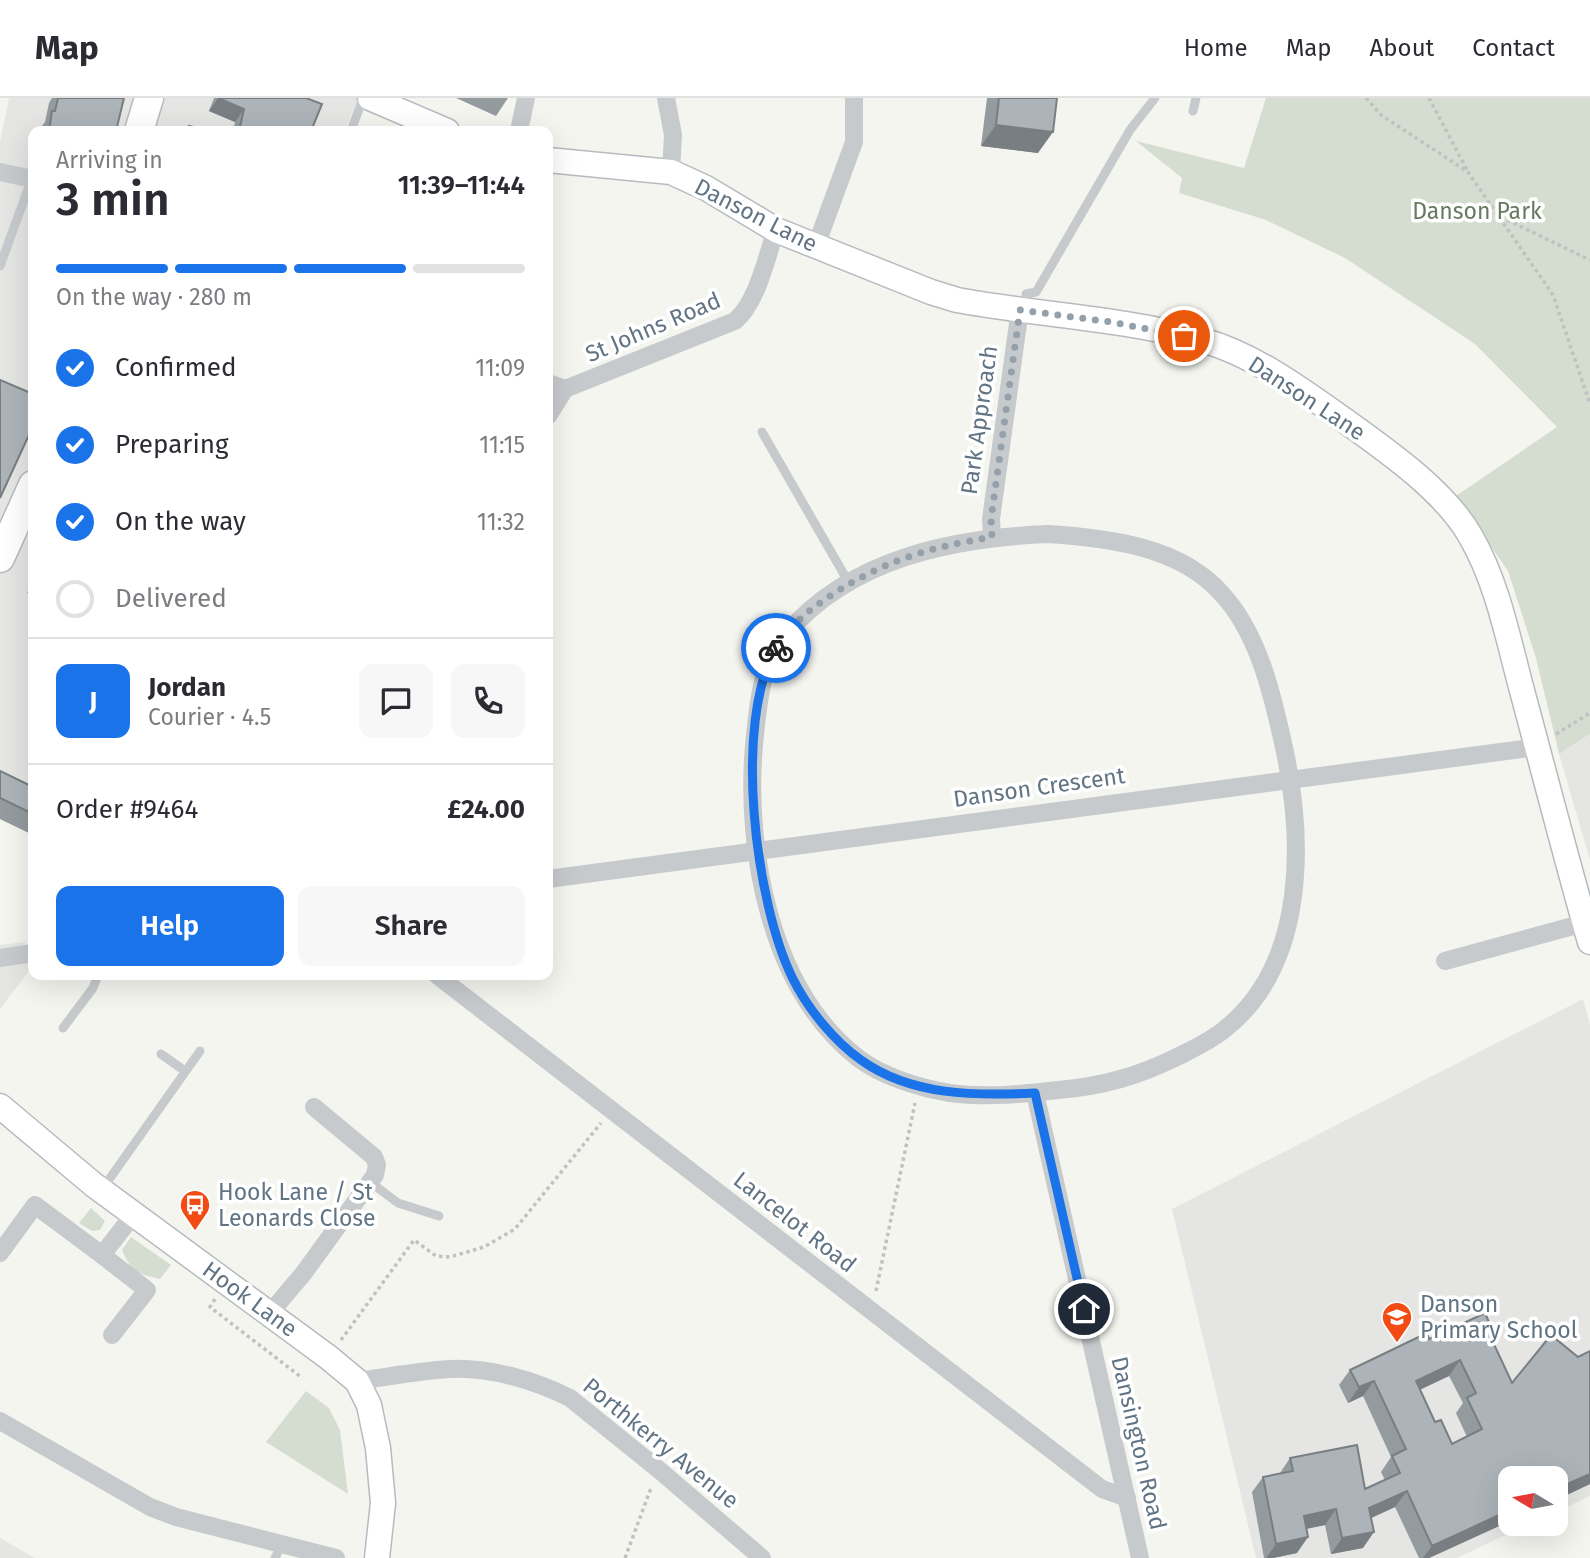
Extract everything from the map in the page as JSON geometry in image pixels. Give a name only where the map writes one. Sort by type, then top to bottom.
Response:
[{"type":"main road","points":[[141,126],[149,98]]},
{"type":"main road","points":[[0,558],[28,496]]},
{"type":"street","points":[[370,98],[435,126]]},
{"type":"street","points":[[520,126],[526,98]]},
{"type":"street","points":[[666,98],[673,135],[671,172]]},
{"type":"street","points":[[816,246],[855,142],[854,98]]},
{"type":"street","name":"Danson Lane","points":[[553,160],[671,172],[706,188],[776,230],[931,292],[964,302],[1027,298],[1205,341],[1265,368],[1310,395],[1419,477],[1451,510],[1471,536],[1486,569],[1587,932]]},
{"type":"street","points":[[0,172],[28,177]]},
{"type":"street","name":"St Johns Road","points":[[565,389],[735,321],[745,313],[751,301],[776,230]]},
{"type":"street","name":"Park Approach","points":[[992,537],[991,519],[1027,298]]},
{"type":"street","points":[[553,385],[565,389],[553,408]]},
{"type":"street","points":[[1048,534],[1115,541],[1171,558],[1195,572],[1221,593],[1242,621],[1258,656],[1277,715],[1291,779],[1296,824],[1297,873],[1289,920],[1272,970],[1249,1005],[1227,1028],[1196,1048],[1121,1081],[1082,1088],[991,1095],[952,1093],[919,1086],[889,1075],[861,1060],[814,1013],[793,980],[778,942],[766,894],[757,849],[753,808],[753,758],[757,710],[770,659],[783,637],[813,607],[849,583],[910,555],[947,544],[992,537],[1048,534]]},
{"type":"street","name":"Danson Crescent","points":[[553,878],[1537,747]]},
{"type":"street","points":[[1445,961],[1587,932]]},
{"type":"street","points":[[0,958],[28,954]]},
{"type":"street","name":"Lancelot Road","points":[[443,980],[1102,1489],[1127,1498]]},
{"type":"street","name":"Dansington Road","points":[[1035,1093],[1140,1558]]},
{"type":"street","name":"Hook Lane","points":[[0,1106],[102,1190],[357,1381],[369,1405],[378,1448],[383,1503],[377,1558]]},
{"type":"street","points":[[268,1314],[303,1273],[370,1182],[377,1165],[374,1157],[314,1107]]},
{"type":"street","points":[[0,1253],[35,1205],[147,1290],[112,1335]]},
{"type":"street","points":[[102,1255],[134,1214]]},
{"type":"street","name":"Porthkerry Avenue","points":[[357,1381],[449,1369],[477,1370],[505,1375],[570,1398],[762,1558]]},
{"type":"street","points":[[0,1421],[150,1507],[278,1551],[336,1558]]},
{"type":"lane","points":[[353,126],[363,98]]},
{"type":"lane","points":[[1027,298],[1130,130],[1156,98]]},
{"type":"lane","points":[[1193,111],[1196,98]]},
{"type":"lane","points":[[0,266],[28,191]]},
{"type":"lane","points":[[762,432],[849,583]]},
{"type":"lane","points":[[62,1028],[97,980]]},
{"type":"lane","points":[[102,1190],[200,1051]]},
{"type":"lane","points":[[161,1054],[185,1071]]},
{"type":"lane","points":[[370,1182],[398,1203],[439,1216]]},
{"type":"path","points":[[1366,98],[1381,115],[1468,172]]},
{"type":"path","points":[[1429,98],[1468,172],[1553,295],[1590,404]]},
{"type":"path","points":[[1498,215],[1590,260]]},
{"type":"path","points":[[1537,747],[1590,713]]},
{"type":"path","points":[[874,1300],[919,1086]]},
{"type":"path","points":[[336,1346],[414,1240],[436,1256],[450,1257],[484,1247],[515,1229],[602,1121]]},
{"type":"path","points":[[226,1282],[209,1307],[301,1377]]},
{"type":"path","points":[[625,1558],[658,1469]]},
{"type":"shaded area","points":[[9,98],[358,98],[347,126],[28,126],[28,833],[0,819],[0,141]]},
{"type":"shaded area","points":[[1590,734],[1590,860],[1559,754]]},
{"type":"shaded area","points":[[25,942],[28,972],[0,1009],[0,945]]},
{"type":"shaded area","name":"Danson Primary School","points":[[1583,999],[1590,1024],[1590,1496],[1568,1506],[1568,1466],[1498,1466],[1498,1536],[1504,1536],[1457,1558],[1256,1558],[1172,1209]]},
{"type":"shaded area","points":[[0,1538],[35,1558],[0,1558]]},
{"type":"green space","name":"Danson Park","points":[[1266,98],[1590,98],[1590,734],[1559,754],[1536,658],[1508,571],[1456,496],[1557,427],[1475,344],[1345,258],[1266,220],[1179,193],[1182,178],[1136,141],[1244,168]]},
{"type":"green space","points":[[91,1208],[105,1221],[100,1230],[92,1231],[79,1223]]},
{"type":"green space","points":[[131,1237],[171,1265],[160,1279],[132,1268],[122,1250]]},
{"type":"green space","points":[[306,1391],[329,1408],[340,1430],[348,1494],[266,1442]]},
{"type":"building","points":[[58,98],[124,98],[117,126],[50,126],[52,111],[55,111]]},
{"type":"building","points":[[218,98],[306,98],[322,104],[313,126],[240,126],[244,109]]},
{"type":"building","points":[[999,98],[1057,98],[1053,132],[996,125]]},
{"type":"building","points":[[0,380],[28,392],[28,437],[0,498]]},
{"type":"building","points":[[0,771],[28,785],[28,812],[0,798]]},
{"type":"building","points":[[1485,1313],[1496,1338],[1492,1340],[1512,1383],[1551,1335],[1578,1357],[1590,1351],[1590,1474],[1568,1484],[1568,1466],[1498,1466],[1498,1516],[1432,1546],[1407,1491],[1369,1508],[1374,1532],[1342,1538],[1336,1509],[1304,1516],[1308,1537],[1276,1544],[1263,1477],[1293,1471],[1290,1458],[1357,1445],[1365,1489],[1400,1473],[1392,1456],[1406,1449],[1374,1381],[1359,1387],[1350,1370],[1427,1333],[1429,1339]],"holes":[[[1460,1360],[1476,1393],[1467,1398],[1482,1429],[1452,1444],[1441,1420],[1435,1422],[1416,1381]]]},
{"type":"way so far","points":[[776,648],[783,637],[813,607],[875,569],[947,544],[992,537],[991,519],[1020,310],[1111,322],[1184,336]]},
{"type":"place","name":"Hook Lane / St Leonards Close","points":[[195,1232]]},
{"type":"place","name":"Danson Primary School","points":[[1397,1344]]},
{"type":"route","points":[[776,648],[764,677],[757,710],[753,808],[757,849],[766,894],[778,942],[793,980],[814,1013],[835,1037],[861,1060],[889,1075],[919,1086],[952,1093],[1035,1093],[1084,1309]]}]
